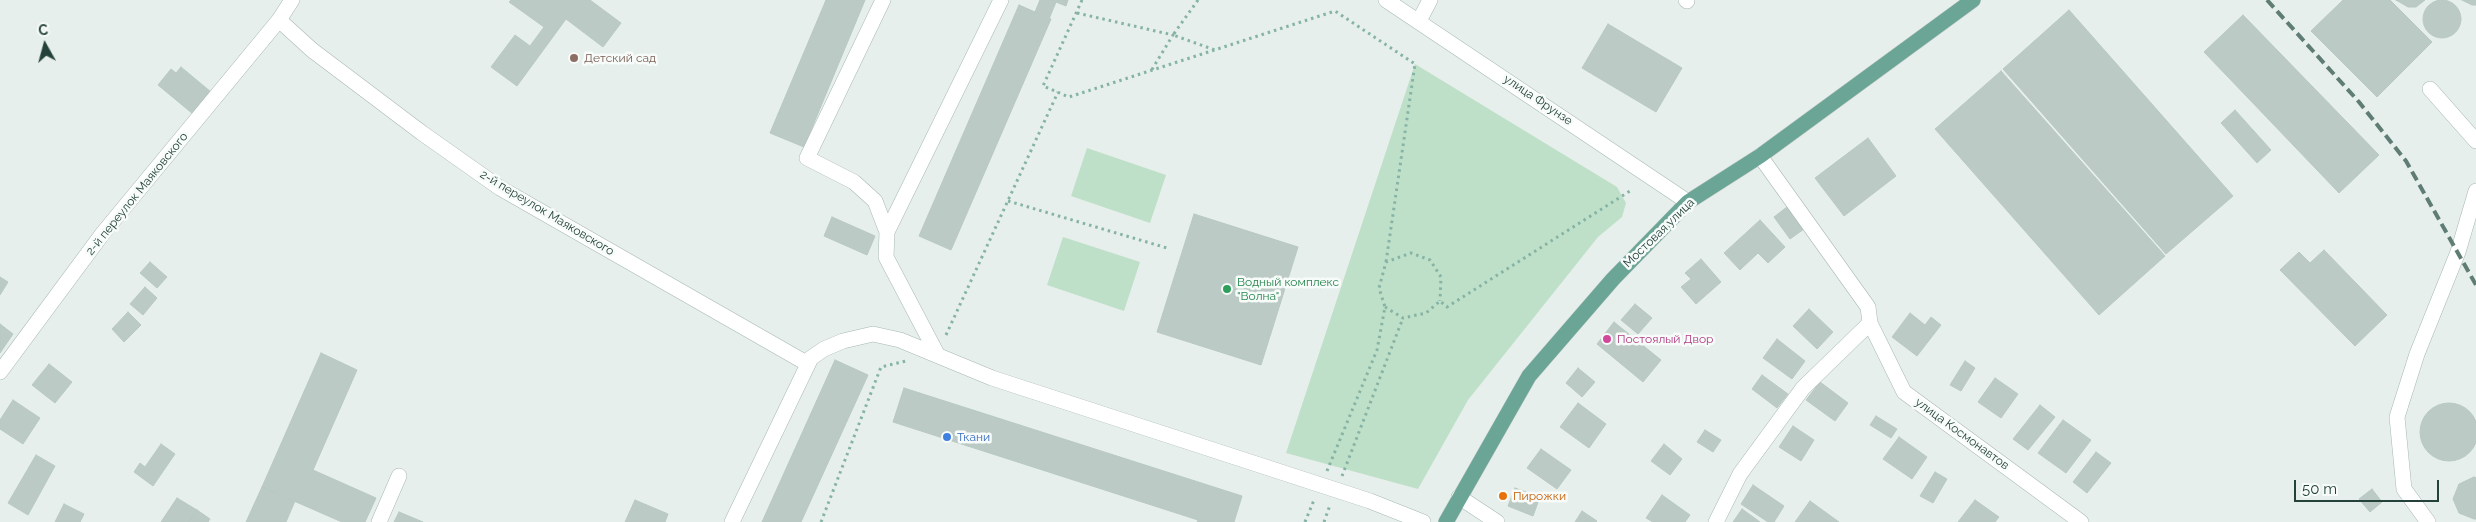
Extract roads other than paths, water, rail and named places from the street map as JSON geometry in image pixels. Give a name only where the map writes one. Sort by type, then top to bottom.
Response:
[{"type":"main road","name":"Мостовая улица","points":[[1446,522],[1529,376],[1613,279],[1688,202],[1760,156],[1973,0]]},
{"type":"street","name":"2-й переулок Маяковского","points":[[0,372],[103,233],[279,20],[292,0]]},
{"type":"street","points":[[883,0],[807,158],[854,182],[874,201],[887,232]]},
{"type":"street","points":[[938,354],[886,257],[887,232],[1001,0]]},
{"type":"street","name":"улица Фрунзе","points":[[1386,0],[1688,202]]},
{"type":"street","points":[[1418,22],[1430,0]]},
{"type":"street","name":"2-й переулок Маяковского","points":[[279,20],[320,56],[422,133],[500,188],[808,364]]},
{"type":"street","points":[[2430,90],[2476,141]]},
{"type":"street","name":"улица Космонавтов","points":[[1760,156],[1868,307],[1870,323],[1904,392],[2082,522]]},
{"type":"street","points":[[2428,522],[2404,489],[2397,417],[2416,354],[2458,252],[2476,192]]},
{"type":"street","points":[[1716,522],[1740,474],[1803,388],[1870,323]]},
{"type":"street","points":[[732,522],[811,358],[824,349],[857,336],[872,334],[900,340],[938,354],[1001,382],[1336,490],[1423,522]]},
{"type":"street","points":[[379,522],[399,476]]},
{"type":"street","points":[[1459,497],[1497,522]]},
{"type":"railway","points":[[2267,0],[2359,102],[2406,161],[2476,285]]},
{"type":"place","name":"Детский сад","points":[[574,58]]},
{"type":"place","name":"Водный комплекс \"Волна\"","points":[[1227,289]]},
{"type":"place","name":"Постоялый Двор","points":[[1607,339]]},
{"type":"place","name":"Ткани","points":[[947,437]]},
{"type":"place","name":"Пирожки","points":[[1503,496]]}]
